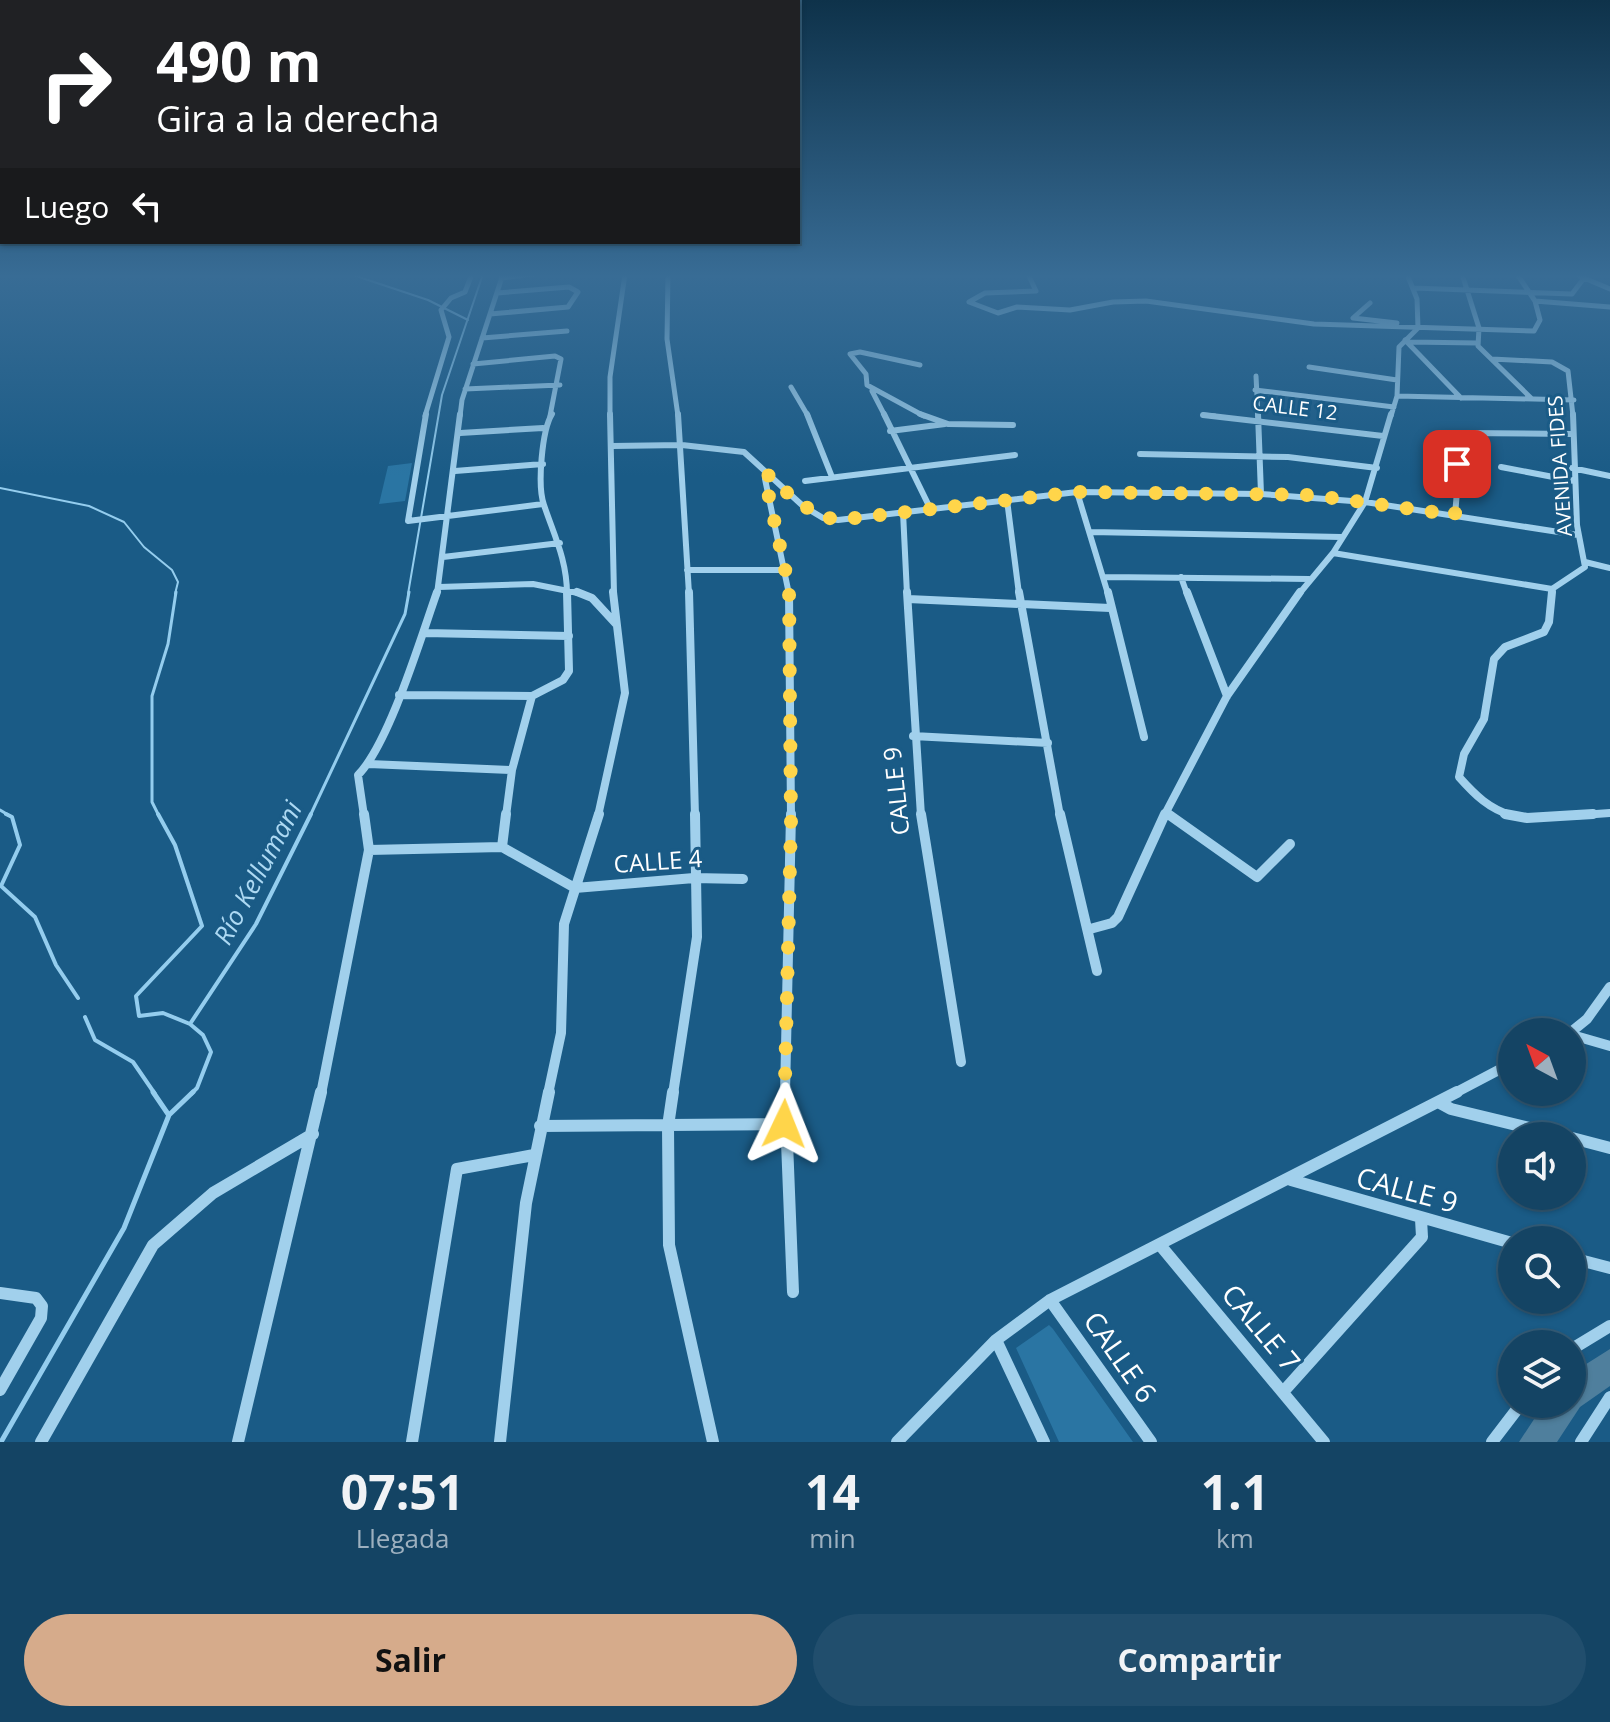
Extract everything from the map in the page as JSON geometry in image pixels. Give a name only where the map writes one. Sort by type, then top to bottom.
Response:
[{"type":"street","points":[[448,341],[428,400],[408,521],[428,520],[450,513],[543,504]]},
{"type":"street","points":[[238,1442],[313,1134],[369,850],[358,775],[369,764],[399,695],[425,633],[439,587],[465,389],[481,341]]},
{"type":"street","points":[[500,1442],[534,1155],[561,1033],[564,924],[592,844],[625,693],[611,563],[613,341]]},
{"type":"street","points":[[667,341],[682,445],[693,668],[697,937],[668,1126],[669,1245],[713,1442]]},
{"type":"street","points":[[1090,929],[1112,923],[1118,917],[1166,812],[1227,696],[1309,579],[1333,553],[1365,502],[1397,396],[1399,347],[1407,341]]},
{"type":"street","points":[[1407,341],[1461,398]]},
{"type":"street","points":[[1417,341],[1478,343],[1531,398]]},
{"type":"street","points":[[920,365],[851,353],[866,374],[867,385],[930,508]]},
{"type":"street","points":[[399,695],[532,696],[563,680],[569,671],[567,570],[560,543],[543,504],[543,428],[553,412],[560,385],[559,357],[473,364]]},
{"type":"street","name":"AVENIDA FIDES","points":[[1492,359],[1561,365],[1568,371],[1574,400],[1572,468],[1578,535],[1585,567],[1552,589]]},
{"type":"street","points":[[1309,367],[1397,380]]},
{"type":"street","points":[[1256,376],[1261,494]]},
{"type":"street","points":[[465,389],[560,385]]},
{"type":"street","points":[[867,385],[884,397],[948,424]]},
{"type":"street","points":[[791,387],[816,431],[832,477]]},
{"type":"street","points":[[1255,390],[1394,407]]},
{"type":"street","points":[[1397,396],[1574,400]]},
{"type":"street","name":"CALLE 12","points":[[1203,415],[1383,436]]},
{"type":"street","points":[[890,431],[997,421],[1013,425]]},
{"type":"street","points":[[460,433],[543,428]]},
{"type":"street","points":[[1455,515],[1459,438],[1462,433],[1572,434]]},
{"type":"street","points":[[612,446],[682,445],[744,452],[791,496],[823,518],[838,520],[1077,492],[1261,494],[1365,502],[1578,535]]},
{"type":"street","points":[[1140,454],[1259,457],[1377,468]]},
{"type":"street","points":[[805,481],[909,471],[1015,455]]},
{"type":"street","points":[[455,471],[543,464]]},
{"type":"street","points":[[1501,467],[1574,481]]},
{"type":"street","points":[[1572,468],[1610,476]]},
{"type":"street","points":[[767,474],[783,570],[789,587],[791,822],[784,1124],[793,1292]]},
{"type":"street","points":[[1077,492],[1104,577],[1144,737]]},
{"type":"street","points":[[1007,500],[1021,605],[1059,810],[1090,929],[1097,971]]},
{"type":"street","name":"CALLE 9","points":[[903,512],[913,736],[922,827],[961,1062]]},
{"type":"street","points":[[1091,532],[1341,537]]},
{"type":"street","points":[[443,557],[560,543]]},
{"type":"street","points":[[1333,553],[1552,589],[1549,624],[1543,633],[1533,640],[1509,645],[1492,664],[1481,730],[1459,756],[1459,777],[1483,805],[1514,819],[1610,813]]},
{"type":"street","points":[[1585,562],[1610,568]]},
{"type":"street","points":[[687,570],[783,570]]},
{"type":"street","points":[[1104,577],[1309,579]]},
{"type":"street","points":[[1181,577],[1227,696]]},
{"type":"street","points":[[439,587],[567,586],[597,601],[608,621],[616,624]]},
{"type":"street","points":[[908,599],[1110,608]]},
{"type":"street","points":[[425,633],[569,636]]},
{"type":"street","points":[[502,847],[512,770],[532,696]]},
{"type":"street","points":[[913,736],[1048,743]]},
{"type":"street","points":[[369,764],[512,770]]},
{"type":"street","points":[[1166,812],[1257,877],[1290,844]]},
{"type":"street","points":[[369,850],[502,847],[575,888]]},
{"type":"street","name":"CALLE 4","points":[[575,888],[694,878],[743,879]]},
{"type":"street","points":[[1586,1020],[1610,987]]},
{"type":"street","points":[[1586,1038],[1610,1046]]},
{"type":"street","points":[[897,1442],[996,1340],[1050,1300],[1234,1205],[1291,1180],[1498,1071]]},
{"type":"street","points":[[1440,1103],[1510,1122]]},
{"type":"street","points":[[540,1126],[784,1124]]},
{"type":"street","points":[[41,1442],[153,1245],[213,1193],[313,1134]]},
{"type":"street","points":[[1586,1142],[1610,1148]]},
{"type":"street","points":[[412,1442],[457,1169],[534,1155]]},
{"type":"street","name":"CALLE 9","points":[[1291,1180],[1498,1239]]},
{"type":"street","points":[[1283,1392],[1422,1237],[1421,1219]]},
{"type":"street","name":"CALLE 7","points":[[1160,1245],[1324,1442]]},
{"type":"street","points":[[1586,1262],[1610,1268]]},
{"type":"street","points":[[0,1293],[36,1298],[42,1306],[41,1318],[0,1390]]},
{"type":"street","name":"CALLE 6","points":[[1050,1300],[1151,1442]]},
{"type":"street","points":[[1586,1341],[1610,1326]]},
{"type":"street","points":[[996,1340],[1044,1442]]},
{"type":"street","points":[[1581,1442],[1610,1397]]},
{"type":"street","points":[[1492,1442],[1510,1418]]},
{"type":"shaded area","points":[[412,463],[405,501],[379,504],[388,466]]},
{"type":"shaded area","points":[[1049,1325],[1133,1442],[1059,1442],[1016,1348]]},
{"type":"waterway","name":"Río Kellumani","points":[[408,594],[442,395],[460,341]]},
{"type":"waterway","points":[[0,488],[89,506],[124,522],[144,547],[172,570],[178,582],[175,594]]},
{"type":"waterway","points":[[158,814],[152,802],[152,696],[168,644],[176,592]]},
{"type":"waterway","name":"Río Kellumani","points":[[310,816],[405,614],[409,592]]},
{"type":"waterway","points":[[0,810],[10,816]]},
{"type":"waterway","points":[[6,814],[10,816]]},
{"type":"waterway","points":[[158,814],[175,845],[202,926],[136,996],[139,1016],[163,1013],[190,1024]]},
{"type":"waterway","points":[[10,816],[20,845],[1,886],[35,917],[56,965],[78,998]]},
{"type":"waterway","name":"Río Kellumani","points":[[190,1024],[256,924],[310,816]]},
{"type":"waterway","points":[[85,1017],[95,1040],[133,1062],[155,1094]]},
{"type":"waterway","name":"Río Kellumani","points":[[190,1024],[203,1035],[211,1052],[193,1092]]},
{"type":"waterway","points":[[153,1092],[168,1114]]},
{"type":"waterway","name":"Río Kellumani","points":[[1,1442],[124,1228],[169,1115],[193,1092]]},
{"type":"waterway","points":[[1586,1383],[1610,1365]]},
{"type":"waterway","points":[[1536,1442],[1554,1418]]},
{"type":"route","points":[[784,1124],[791,822],[787,658],[789,587],[765,479],[767,474],[803,506],[823,518],[838,520],[1077,492],[1311,495],[1455,515],[1457,464]]}]
